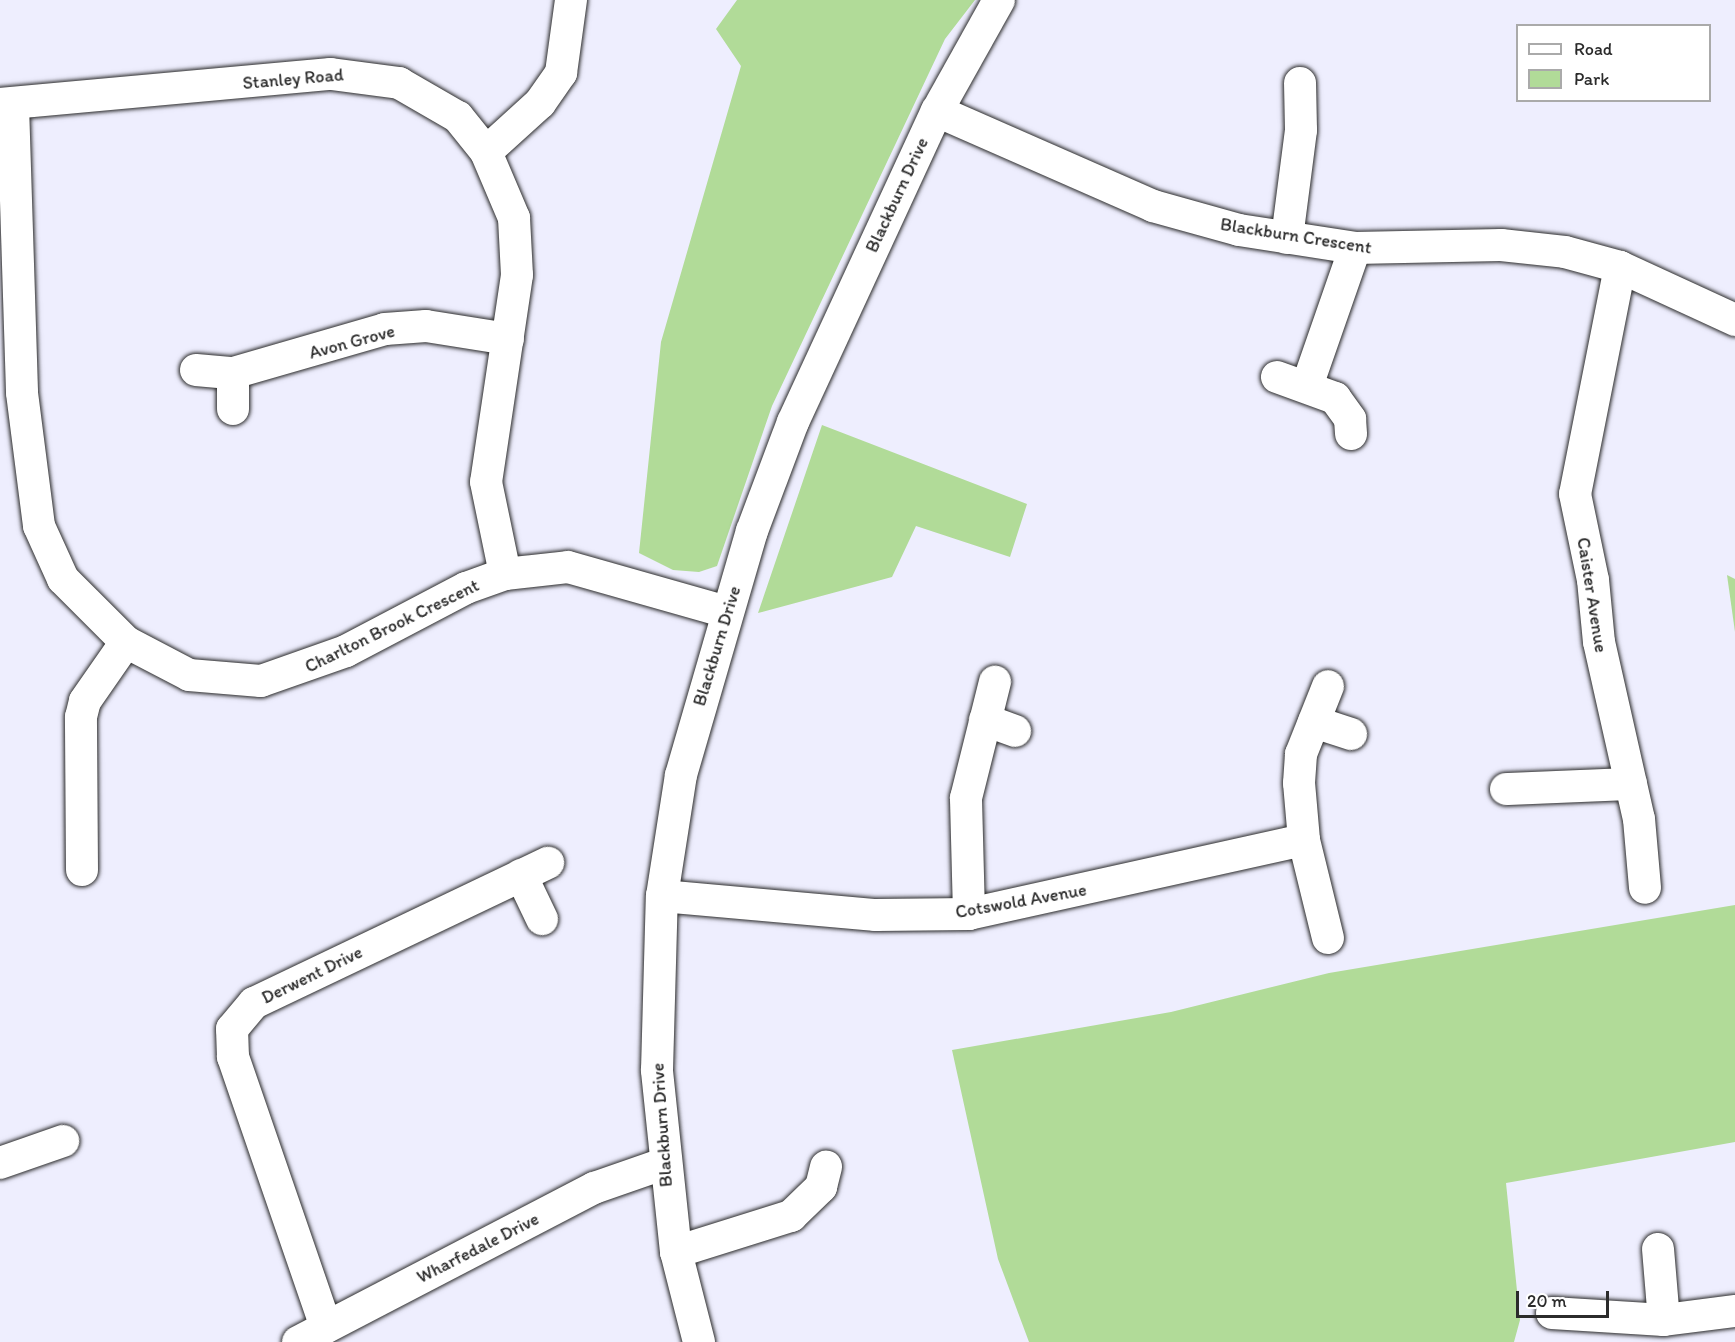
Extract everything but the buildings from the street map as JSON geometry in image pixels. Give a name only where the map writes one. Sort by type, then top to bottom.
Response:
[{"type":"street","points":[[486,152],[540,103],[561,72],[571,0]]},
{"type":"street","name":"Blackburn Drive","points":[[699,1342],[676,1252],[663,1164],[656,993],[662,896],[681,775],[727,612],[793,422],[937,111],[999,0]]},
{"type":"street","name":"Stanley Road","points":[[6,105],[368,75],[427,95],[458,117],[486,152],[514,218],[517,275],[486,482],[505,574]]},
{"type":"street","points":[[1287,238],[1301,130],[1300,83]]},
{"type":"street","name":"Charlton Brook Crescent","points":[[6,105],[22,393],[39,526],[63,579],[126,642],[189,675],[261,681],[346,651],[466,588],[505,574],[568,567],[727,612]]},
{"type":"street","name":"Blackburn Crescent","points":[[937,111],[1153,206],[1287,238],[1355,248],[1501,245],[1565,252],[1620,267],[1735,320]]},
{"type":"street","points":[[1307,386],[1355,248]]},
{"type":"street","name":"Caister Avenue","points":[[1620,267],[1575,494],[1593,580],[1599,642],[1630,784],[1645,888]]},
{"type":"street","name":"Avon Grove","points":[[196,370],[233,372],[385,329],[426,326],[508,339]]},
{"type":"street","points":[[233,372],[233,409]]},
{"type":"street","points":[[1277,377],[1307,386],[1345,408],[1351,434]]},
{"type":"street","points":[[82,870],[81,717],[85,701],[126,642]]},
{"type":"street","points":[[969,914],[966,798],[995,682]]},
{"type":"street","points":[[1328,686],[1314,722],[1300,773],[1304,840],[1328,938]]},
{"type":"street","points":[[985,720],[1015,731]]},
{"type":"street","points":[[1314,722],[1351,734]]},
{"type":"street","points":[[1506,789],[1630,784]]},
{"type":"street","name":"Cotswold Avenue","points":[[662,896],[876,915],[969,914],[1304,840]]},
{"type":"street","name":"Derwent Drive","points":[[326,1327],[233,1057],[232,1029],[254,1003],[535,869],[542,919]]},
{"type":"street","points":[[2,1153],[63,1141]]},
{"type":"street","name":"Wharfedale Drive","points":[[298,1342],[594,1188],[663,1164]]},
{"type":"street","points":[[676,1252],[791,1216],[821,1187],[826,1167]]},
{"type":"street","points":[[1658,1249],[1664,1320]]},
{"type":"street","points":[[1552,1312],[1664,1320],[1735,1311]]},
{"type":"green space","points":[[737,0],[975,0],[945,39],[772,406],[717,566],[699,572],[673,570],[639,553],[661,342],[741,66],[716,29]]},
{"type":"green space","points":[[822,425],[1027,504],[1010,557],[916,526],[892,577],[758,613]]},
{"type":"green space","points":[[1727,575],[1735,579],[1735,632]]},
{"type":"green space","points":[[1735,905],[1735,1142],[1506,1183],[1520,1320],[1514,1342],[1029,1342],[998,1259],[952,1050],[1171,1012],[1329,973]]}]
